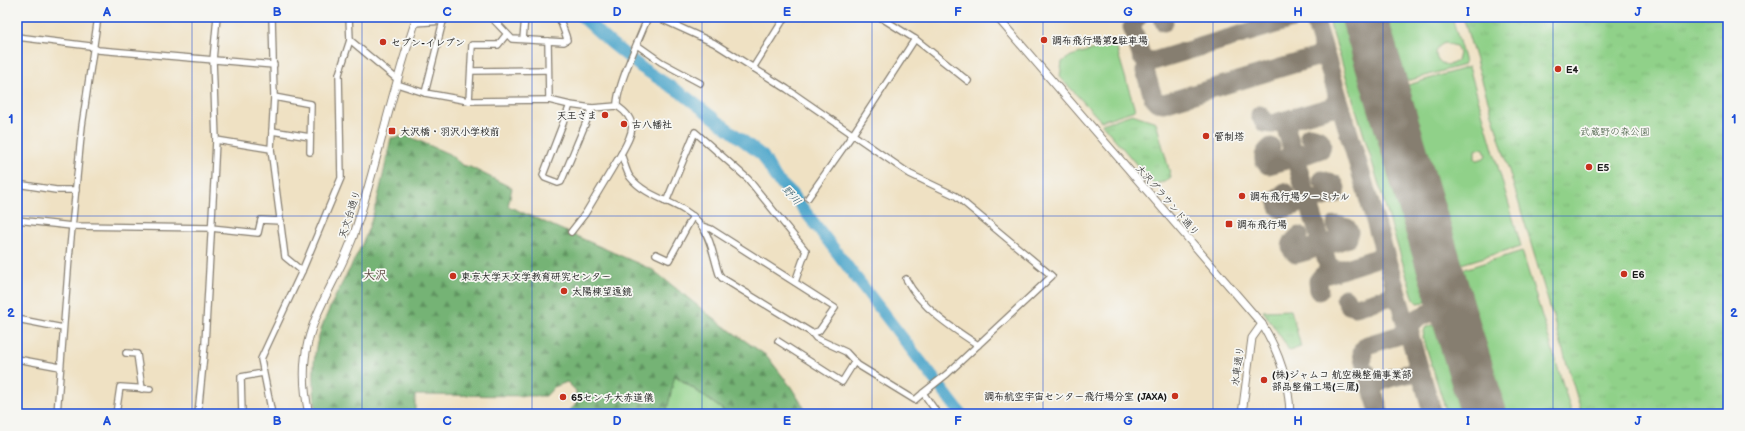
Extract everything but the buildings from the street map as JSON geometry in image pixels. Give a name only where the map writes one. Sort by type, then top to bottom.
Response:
[{"type":"street","points":[[57,414],[63,328],[82,126],[98,17]]},
{"type":"street","points":[[198,414],[205,351],[216,140],[213,60],[217,17]]},
{"type":"street","points":[[272,17],[274,97],[271,149],[285,257],[302,271]]},
{"type":"street","points":[[272,414],[260,359],[302,271],[341,178],[339,74],[350,40],[349,17]]},
{"type":"street","points":[[416,20],[443,21],[450,17]]},
{"type":"street","points":[[491,17],[506,35],[512,39],[564,42],[567,40],[559,17]]},
{"type":"street","points":[[523,39],[525,17]]},
{"type":"street","points":[[617,106],[617,101],[626,75],[648,17]]},
{"type":"street","points":[[621,154],[629,176],[642,190],[687,211],[702,226],[719,274],[722,278],[812,333],[816,338],[846,352],[855,362],[915,400],[945,376],[1052,276],[956,196],[910,174],[853,134],[714,43],[657,17]]},
{"type":"street","points":[[753,68],[785,17]]},
{"type":"street","points":[[880,17],[915,39],[968,81]]},
{"type":"street","name":"大沢グラウンド通り","points":[[997,17],[1262,324],[1281,360],[1286,381],[1290,414]]},
{"type":"street","name":"天文台通り","points":[[309,414],[305,393],[304,367],[310,333],[318,310],[354,235],[416,20]]},
{"type":"street","points":[[424,93],[443,21]]},
{"type":"street","points":[[469,101],[472,45],[498,45],[506,35]]},
{"type":"street","points":[[17,37],[94,48],[98,50],[274,65]]},
{"type":"street","points":[[808,198],[853,134],[915,39]]},
{"type":"street","points":[[350,40],[397,82],[424,93],[469,101],[549,100],[592,108],[617,106],[630,117],[633,122],[632,131],[621,154],[585,214],[571,232]]},
{"type":"street","points":[[548,41],[549,100]]},
{"type":"street","points":[[637,45],[661,62],[700,83]]},
{"type":"street","points":[[471,71],[548,70]]},
{"type":"street","points":[[274,97],[311,104],[310,152]]},
{"type":"street","points":[[570,105],[543,175],[545,178],[558,183],[561,182],[592,108]]},
{"type":"street","points":[[272,130],[310,137]]},
{"type":"street","points":[[666,202],[695,132],[748,179],[806,251],[795,282]]},
{"type":"street","points":[[216,140],[271,149]]},
{"type":"street","points":[[17,184],[56,190],[76,190]]},
{"type":"street","points":[[656,254],[669,260],[693,216]]},
{"type":"street","points":[[17,220],[72,226],[211,228],[258,233],[261,220],[281,221]]},
{"type":"street","points":[[702,226],[711,229],[836,308],[819,330],[812,333]]},
{"type":"street","points":[[906,279],[911,288],[949,326],[978,345]]},
{"type":"street","points":[[17,319],[63,328]]},
{"type":"street","name":"水車通り","points":[[1242,414],[1252,338],[1262,324]]},
{"type":"street","points":[[778,341],[842,382],[855,362]]},
{"type":"street","points":[[126,353],[137,354],[142,389]]},
{"type":"street","points":[[17,359],[60,367]]},
{"type":"street","points":[[242,414],[242,377],[263,373]]},
{"type":"street","points":[[116,414],[120,387],[150,390]]},
{"type":"street","points":[[924,393],[938,414]]},
{"type":"green space","points":[[1328,17],[1344,17],[1428,295],[1425,302],[1418,303],[1414,300]]},
{"type":"green space","points":[[1387,17],[1452,17],[1465,62],[1464,65],[1407,81]],"holes":[[[1445,43],[1456,46],[1459,53],[1457,61],[1448,66],[1438,61],[1436,53],[1442,44]]]},
{"type":"green space","name":"武蔵野の森公園","points":[[1463,17],[1728,17],[1728,414],[1582,414]]},
{"type":"green space","points":[[1115,43],[1135,110],[1101,121],[1060,77],[1062,62],[1071,56]]},
{"type":"green space","points":[[1469,67],[1521,246],[1458,265],[1408,85]],"holes":[[[1481,148],[1484,149],[1486,155],[1484,158],[1478,160],[1475,159],[1475,150]]]},
{"type":"green space","points":[[1132,114],[1156,122],[1171,177],[1164,182],[1153,184],[1102,124]]},
{"type":"green space","points":[[408,136],[449,154],[462,165],[470,167],[512,188],[508,206],[653,270],[718,322],[767,356],[791,387],[808,414],[724,414],[723,410],[675,375],[666,414],[566,414],[576,404],[576,391],[567,382],[554,387],[546,396],[415,395],[415,414],[316,414],[314,364],[316,347],[321,330],[334,299],[358,253],[371,221],[380,190],[391,138]]},
{"type":"green space","points":[[1522,251],[1572,414],[1506,414],[1461,270]]},
{"type":"green space","points":[[1291,310],[1301,347],[1289,351],[1263,311]]},
{"type":"green space","points":[[1432,325],[1439,331],[1464,414],[1447,414],[1423,337],[1425,328]]},
{"type":"green space","points":[[674,375],[723,410],[724,414],[666,414]]},
{"type":"waterway","name":"野川","points":[[582,17],[642,68],[684,95],[763,156],[776,179],[791,193],[961,414]]},
{"type":"taxiway","points":[[1138,17],[1133,21],[1132,27],[1141,55],[1145,60],[1152,61]]},
{"type":"taxiway","points":[[1163,17],[1164,22]]},
{"type":"taxiway","points":[[1299,17],[1150,62],[1145,71],[1153,97],[1157,102],[1164,103],[1317,57],[1321,53],[1322,46]]},
{"type":"taxiway","points":[[1314,17],[1433,414]]},
{"type":"taxiway","points":[[1260,115],[1265,123],[1272,124],[1332,107],[1336,103],[1337,96]]},
{"type":"taxiway","points":[[1292,119],[1287,125],[1287,132],[1328,265],[1337,271]]},
{"type":"taxiway","points":[[1271,147],[1264,155],[1264,160],[1268,165],[1283,161],[1288,156],[1295,157],[1300,153],[1307,154],[1321,149],[1321,141],[1317,138],[1309,136]]},
{"type":"taxiway","points":[[1285,192],[1277,200],[1279,207],[1282,209],[1296,205],[1301,201],[1308,201],[1314,197],[1320,198],[1335,194],[1336,188],[1334,184],[1322,180]]},
{"type":"taxiway","points":[[1299,236],[1294,240],[1291,247],[1296,254],[1310,250],[1315,246],[1322,246],[1328,242],[1334,243],[1348,238],[1349,232],[1347,228],[1336,225]]},
{"type":"taxiway","points":[[1319,291],[1318,281],[1322,276],[1377,258],[1381,255],[1383,248]]},
{"type":"taxiway","points":[[1410,338],[1411,327],[1415,320],[1435,310],[1441,305],[1444,296],[1444,281]]},
{"type":"taxiway","points":[[1345,298],[1349,305],[1356,307],[1389,297],[1393,294],[1395,287]]},
{"type":"taxiway","points":[[1435,312],[1449,316],[1458,329]]},
{"type":"taxiway","points":[[1363,359],[1362,351],[1367,345],[1400,335],[1404,331],[1406,324]]},
{"type":"taxiway","points":[[1374,395],[1374,389],[1382,381],[1412,373],[1416,369],[1417,362]]},
{"type":"taxiway","points":[[1367,373],[1380,414]]},
{"type":"runway","points":[[1364,17],[1484,414]]},
{"type":"place","name":"調布飛行場第2駐車場","points":[[1044,40]]},
{"type":"place","name":"セブン-イレブン","points":[[383,42]]},
{"type":"place","name":"E4","points":[[1558,69]]},
{"type":"place","name":"天王さま","points":[[605,115]]},
{"type":"place","name":"古八幡社","points":[[624,124]]},
{"type":"place","name":"大沢橋・羽沢小学校前","points":[[392,131]]},
{"type":"place","name":"管制塔","points":[[1206,136]]},
{"type":"place","name":"E5","points":[[1589,167]]},
{"type":"place","name":"調布飛行場ターミナル","points":[[1242,196]]},
{"type":"place","name":"調布飛行場","points":[[1229,224]]},
{"type":"place","name":"E6","points":[[1624,274]]},
{"type":"place","name":"東京大学天文学教育研究センター","points":[[453,276]]},
{"type":"place","name":"太陽棟望遠鏡","points":[[564,291]]},
{"type":"place","name":"(株)ジャムコ 航空機整備事業部 部品整備工場(三鷹)","points":[[1264,380]]},
{"type":"place","name":"調布航空宇宙センター飛行場分室 (JAXA)","points":[[1175,396]]},
{"type":"place","name":"65センチ大赤道儀","points":[[563,397]]},
{"type":"district","name":"大沢","points":[[375,275]]}]
